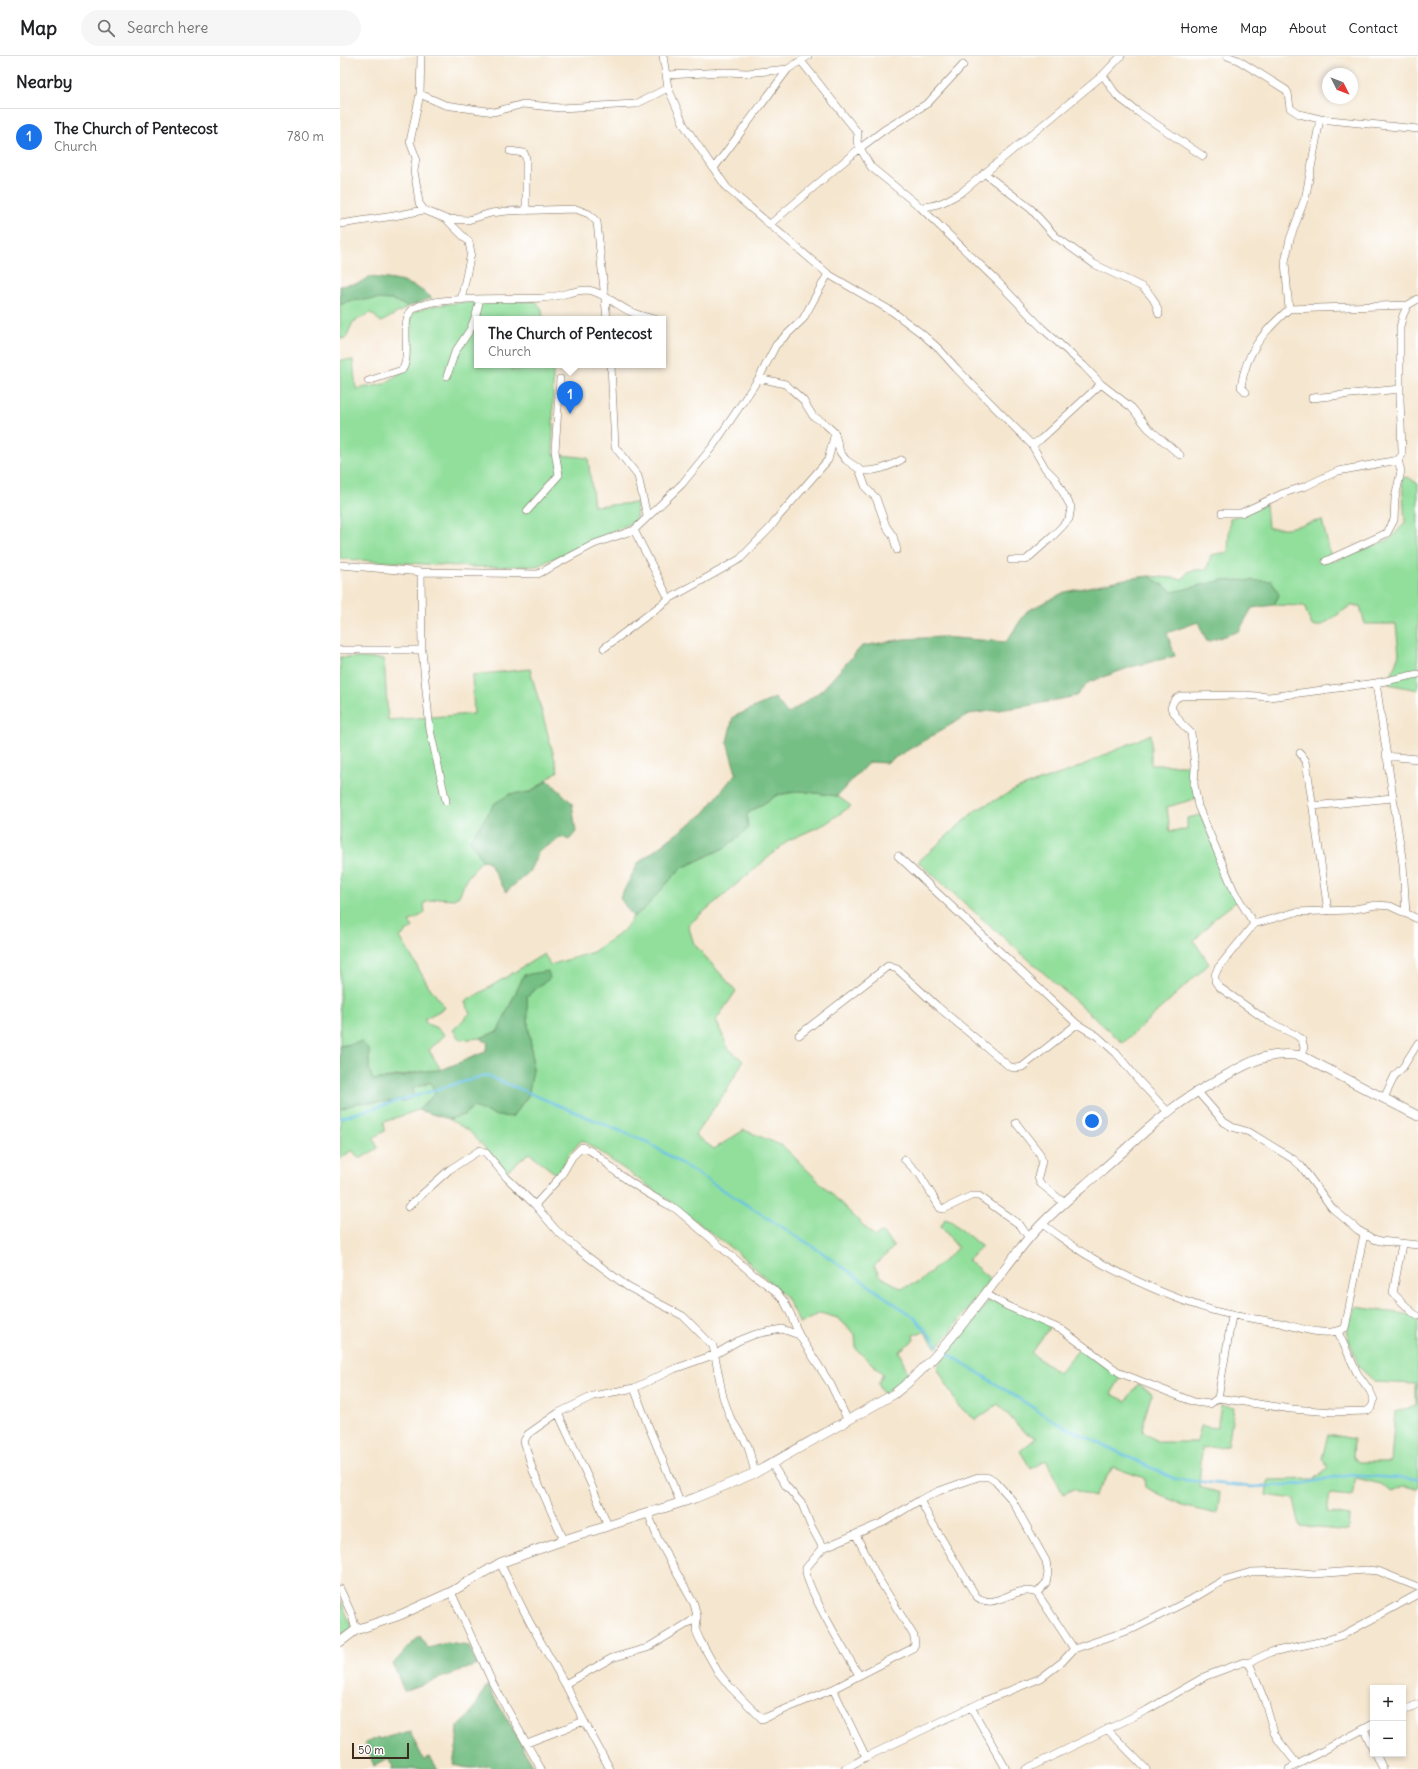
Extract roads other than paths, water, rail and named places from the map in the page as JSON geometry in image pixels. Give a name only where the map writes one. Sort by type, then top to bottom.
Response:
[{"type":"street","points":[[421,56],[420,94],[410,142],[416,158],[414,171],[419,203],[424,210],[446,219],[468,220],[491,213],[576,209],[584,211],[593,217],[597,222],[607,316]]},
{"type":"street","points":[[663,56],[668,88],[684,125],[727,188],[828,274],[893,312],[921,332],[1032,445],[1044,468],[1055,478],[1071,507],[1070,519],[1026,560],[1011,560]]},
{"type":"street","points":[[920,207],[931,207],[943,203],[962,192],[1103,74],[1121,56]]},
{"type":"street","points":[[1227,56],[1238,60],[1286,90],[1288,93],[1290,108],[1300,114],[1320,119],[1418,129]]},
{"type":"street","points":[[714,168],[788,69],[804,58],[858,133],[860,148],[871,167],[920,207],[997,281],[1042,328],[1102,384],[1132,408],[1148,428],[1180,455]]},
{"type":"street","points":[[769,225],[860,148],[884,130],[928,104],[963,65]]},
{"type":"street","points":[[667,75],[725,72],[747,73],[788,69]]},
{"type":"street","points":[[1103,74],[1117,96],[1203,156]]},
{"type":"street","points":[[420,94],[445,105],[494,112],[523,104],[560,108],[636,104],[668,88]]},
{"type":"street","points":[[1288,309],[1285,262],[1290,239],[1306,195],[1320,119]]},
{"type":"street","points":[[510,151],[524,153],[526,158],[526,211]]},
{"type":"street","points":[[984,173],[1030,209],[1055,236],[1094,264],[1145,290],[1156,302],[1159,314]]},
{"type":"street","points":[[340,224],[424,210]]},
{"type":"street","points":[[446,219],[469,242],[471,253],[460,300]]},
{"type":"street","points":[[340,565],[421,572],[538,574],[594,544],[634,530],[682,484],[709,451],[759,378],[776,345],[803,319],[828,274]]},
{"type":"street","points":[[368,381],[402,370],[405,366],[407,318],[409,313],[414,308],[436,302],[480,299],[544,298],[588,290],[605,297],[631,312],[644,316]]},
{"type":"street","points":[[475,316],[480,299]]},
{"type":"street","points":[[1246,392],[1241,387],[1243,371],[1250,354],[1267,329],[1288,309],[1408,305],[1418,300]]},
{"type":"street","points":[[1222,513],[1241,513],[1284,493],[1306,486],[1338,471],[1398,460],[1402,456],[1400,327],[1402,315],[1408,305]]},
{"type":"street","points":[[447,376],[455,352],[470,330],[474,318]]},
{"type":"street","points":[[611,368],[615,447],[638,476],[647,516]]},
{"type":"street","points":[[759,378],[785,384],[792,389],[813,416],[835,433],[840,452],[846,460],[860,471],[866,488],[876,498],[886,526],[893,536],[897,550]]},
{"type":"street","points":[[527,511],[559,476],[555,451],[560,379]]},
{"type":"street","points":[[1032,445],[1046,435],[1102,384]]},
{"type":"street","points":[[1312,398],[1400,389]]},
{"type":"street","points":[[604,648],[669,599],[740,558],[771,527],[828,460],[835,433]]},
{"type":"street","points":[[860,471],[871,471],[888,467],[901,460]]},
{"type":"street","points":[[1326,561],[1388,533],[1394,520],[1395,498],[1400,471],[1398,460]]},
{"type":"street","points":[[634,530],[669,599]]},
{"type":"street","points":[[421,572],[422,650],[430,730],[446,801]]},
{"type":"street","points":[[340,650],[422,650]]},
{"type":"street","points":[[1254,924],[1234,891],[1198,806],[1194,784],[1195,767],[1191,732],[1175,715],[1171,708],[1173,702],[1176,698],[1181,696],[1245,695],[1269,697],[1376,684],[1418,674]]},
{"type":"street","points":[[1376,684],[1403,864],[1406,914]]},
{"type":"street","points":[[1300,753],[1306,761],[1328,911]]},
{"type":"street","points":[[1386,756],[1418,759]]},
{"type":"street","points":[[1313,806],[1392,798]]},
{"type":"street","points":[[898,856],[1077,1024],[1096,1036],[1116,1053],[1168,1112]]},
{"type":"street","points":[[1302,1056],[1304,1048],[1302,1040],[1296,1035],[1269,1022],[1219,987],[1215,981],[1215,975],[1221,962],[1254,924],[1296,912],[1350,910],[1376,905],[1390,906],[1418,919]]},
{"type":"street","points":[[799,1035],[888,966],[897,969],[1010,1067],[1022,1067],[1077,1024]]},
{"type":"street","points":[[1384,1098],[1395,1075],[1403,1067],[1418,1043]]},
{"type":"street","points":[[340,1642],[356,1630],[400,1615],[451,1592],[500,1563],[564,1540],[680,1502],[755,1473],[894,1394],[908,1384],[940,1351],[1029,1238],[1063,1202],[1168,1112],[1197,1091],[1236,1070],[1269,1055],[1281,1054],[1302,1056],[1418,1116]]},
{"type":"street","points":[[1197,1091],[1224,1122],[1232,1127],[1249,1132],[1293,1159],[1301,1166],[1332,1208],[1364,1234],[1381,1241],[1418,1245]]},
{"type":"street","points":[[1016,1124],[1040,1154],[1042,1161],[1038,1177],[1040,1183],[1063,1202]]},
{"type":"street","points":[[535,1205],[561,1176],[572,1157],[582,1147],[592,1151],[617,1172],[662,1202],[676,1209],[774,1290],[784,1301],[798,1335],[831,1385],[848,1421]]},
{"type":"street","points":[[408,1207],[449,1170],[480,1150],[486,1152],[507,1178],[535,1205],[556,1230],[609,1274],[628,1287],[683,1316],[713,1346],[716,1354],[723,1397],[730,1417],[748,1446],[755,1473]]},
{"type":"street","points":[[904,1159],[920,1175],[940,1208],[944,1209],[971,1196],[979,1196],[1020,1225],[1029,1238]]},
{"type":"street","points":[[1042,1224],[1087,1255],[1123,1274],[1166,1293],[1214,1311],[1232,1316],[1251,1318],[1310,1330],[1338,1332],[1345,1328],[1348,1321],[1364,1234]]},
{"type":"street","points":[[1402,1244],[1393,1293],[1414,1314],[1418,1316]]},
{"type":"street","points":[[986,1294],[1007,1306],[1062,1330],[1120,1373],[1194,1402],[1210,1404],[1218,1398],[1232,1316]]},
{"type":"street","points":[[564,1540],[533,1471],[524,1441],[528,1434],[558,1413],[593,1396],[634,1388],[674,1369],[716,1354],[738,1341],[756,1334],[782,1330],[798,1335]]},
{"type":"street","points":[[1218,1398],[1292,1409],[1333,1412],[1367,1411],[1372,1407],[1374,1400],[1370,1391],[1357,1373],[1338,1332]]},
{"type":"street","points":[[634,1388],[680,1502]]},
{"type":"street","points":[[558,1413],[591,1484],[608,1526]]},
{"type":"street","points":[[772,1464],[786,1486],[802,1504],[810,1524],[823,1548]]},
{"type":"street","points":[[859,1675],[819,1604],[805,1573],[807,1566],[823,1548],[884,1522],[920,1500],[939,1491],[978,1477],[989,1477],[995,1481],[1012,1500],[1046,1561],[1048,1573],[1046,1583],[1037,1592]]},
{"type":"street","points":[[920,1500],[964,1577],[976,1596],[982,1602],[993,1601],[1023,1591],[1030,1590],[1037,1592],[1074,1649]]},
{"type":"street","points":[[648,1513],[658,1539],[694,1604],[697,1616],[696,1631],[718,1672],[730,1687],[760,1717],[765,1719],[798,1703],[833,1689],[913,1648],[915,1644],[914,1636],[878,1578],[856,1535]]},
{"type":"street","points":[[500,1563],[530,1623],[565,1684],[610,1769]]},
{"type":"street","points":[[845,1769],[866,1756],[971,1707],[1041,1678],[1062,1662],[1074,1649],[1135,1628],[1192,1599],[1224,1580],[1251,1572],[1281,1571],[1314,1574],[1366,1570],[1378,1572],[1418,1587]]},
{"type":"street","points":[[340,1589],[352,1615],[356,1630]]},
{"type":"street","points":[[451,1592],[493,1684],[541,1769]]},
{"type":"street","points":[[1026,1769],[1147,1710],[1206,1676],[1244,1662],[1248,1663],[1271,1652],[1324,1641],[1343,1634],[1418,1594]]},
{"type":"street","points":[[565,1684],[612,1658],[647,1648],[690,1622],[697,1616]]},
{"type":"street","points":[[1248,1663],[1265,1702],[1274,1733],[1297,1764]]},
{"type":"street","points":[[833,1689],[866,1756]]},
{"type":"street","points":[[1406,1710],[1418,1704]]},
{"type":"street","points":[[971,1707],[1006,1769]]},
{"type":"street","points":[[527,1743],[584,1720]]},
{"type":"street","points":[[1289,1769],[1370,1726]]},
{"type":"street","points":[[1364,1729],[1370,1742]]},
{"type":"street","points":[[1107,1730],[1146,1769]]},
{"type":"street","points":[[1377,1757],[1383,1769]]},
{"type":"waterway","points":[[340,1118],[486,1075],[647,1142],[820,1251],[915,1318],[939,1346]]},
{"type":"waterway","points":[[949,1354],[1057,1423],[1175,1479],[1252,1487],[1302,1484],[1344,1475],[1418,1479]]},
{"type":"place","name":"The Church of Pentecost","points":[[570,414]]}]
